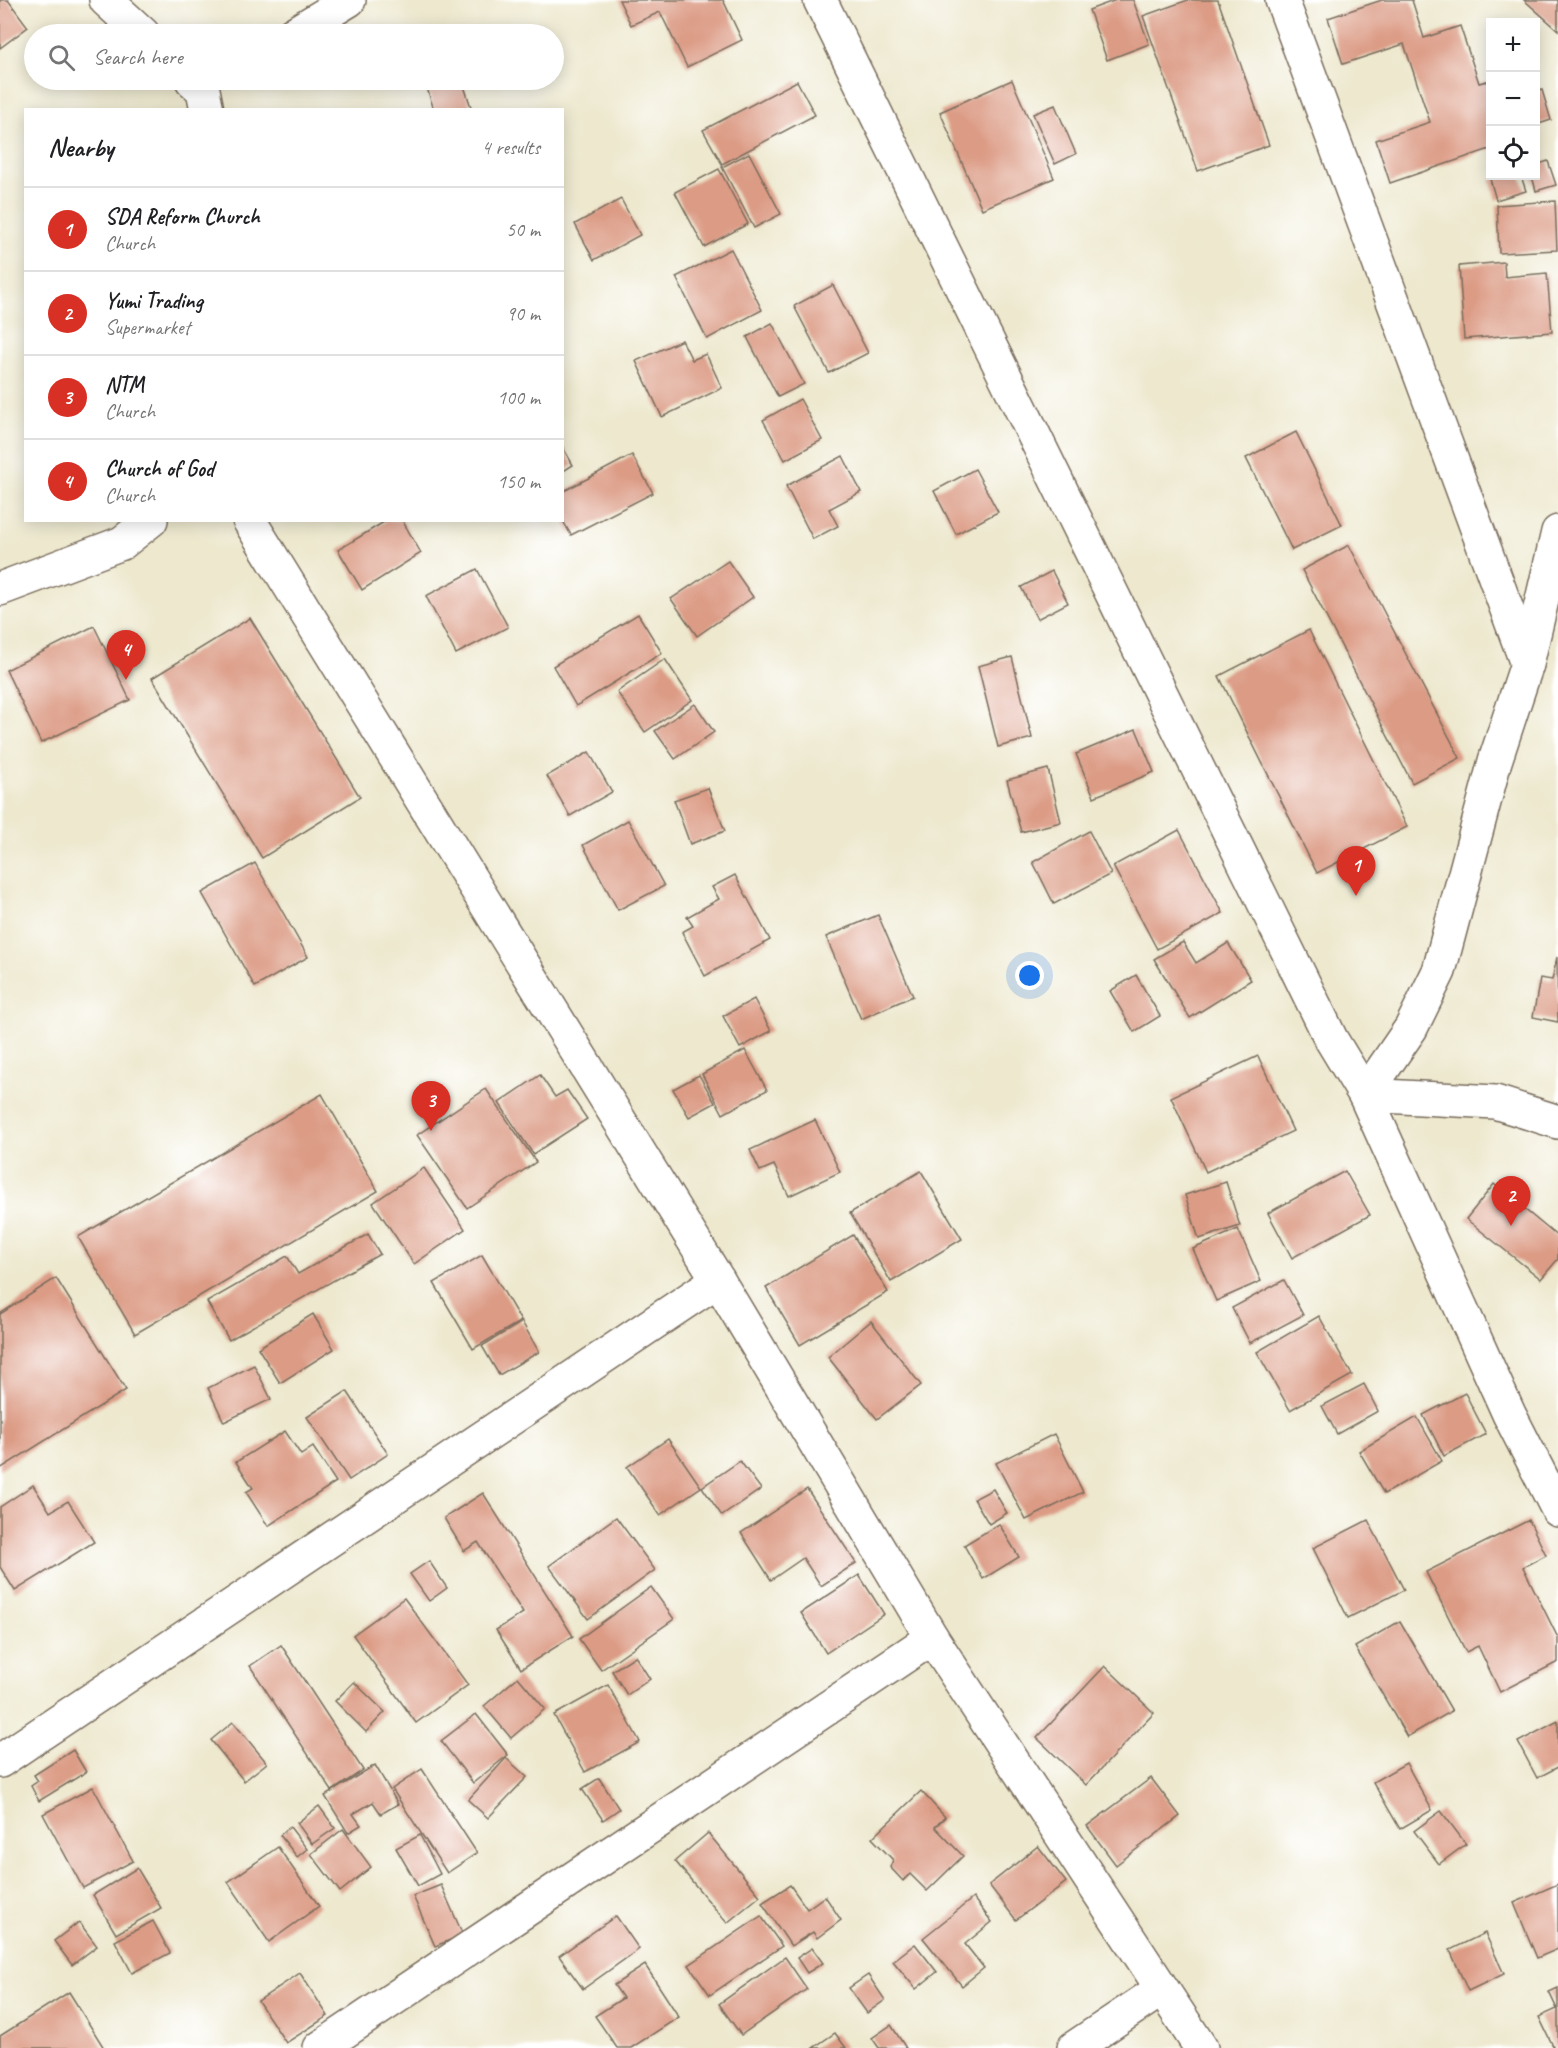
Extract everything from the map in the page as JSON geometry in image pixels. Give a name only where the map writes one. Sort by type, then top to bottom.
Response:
[{"type":"street","points":[[106,0],[132,24]]},
{"type":"street","points":[[309,24],[349,0]]},
{"type":"street","points":[[820,0],[1331,1039],[1365,1095],[1509,1414],[1558,1510]]},
{"type":"street","points":[[1282,0],[1527,664]]},
{"type":"street","points":[[0,589],[122,543],[148,522]]},
{"type":"street","points":[[250,522],[718,1280],[932,1638],[1201,2048]]},
{"type":"street","points":[[1365,1095],[1411,1028],[1439,971],[1495,761],[1527,664],[1558,532]]},
{"type":"street","points":[[1365,1095],[1495,1102],[1558,1122]]},
{"type":"street","points":[[0,1761],[718,1280]]},
{"type":"street","points":[[320,2048],[932,1638]]},
{"type":"street","points":[[1074,2048],[1162,1989]]},
{"type":"building","points":[[0,0],[8,0],[26,24],[24,30],[0,48]]},
{"type":"building","points":[[619,0],[723,0],[742,40],[687,67],[660,12],[631,25]]},
{"type":"building","points":[[1116,0],[1133,0],[1149,44],[1107,60],[1089,10]]},
{"type":"building","points":[[1188,0],[1218,0],[1269,145],[1198,171],[1143,16]]},
{"type":"building","points":[[1382,0],[1412,0],[1424,38],[1460,26],[1479,83],[1486,81],[1486,150],[1390,183],[1376,140],[1430,122],[1404,44],[1343,64],[1328,18]]},
{"type":"building","points":[[1524,0],[1558,0],[1558,30]]},
{"type":"building","points":[[1012,80],[1054,178],[982,209],[940,112]]},
{"type":"building","points":[[797,81],[815,115],[722,164],[703,130]]},
{"type":"building","points":[[428,90],[465,90],[471,108],[433,108]]},
{"type":"building","points":[[1542,90],[1551,120],[1540,124],[1540,91]]},
{"type":"building","points":[[1055,105],[1076,154],[1055,164],[1033,114]]},
{"type":"building","points":[[749,153],[781,214],[754,228],[722,167]]},
{"type":"building","points":[[1548,161],[1556,185],[1536,191],[1533,180],[1540,180],[1540,164]]},
{"type":"building","points":[[719,169],[748,224],[704,247],[675,192]]},
{"type":"building","points":[[1490,180],[1522,180],[1526,191],[1496,200]]},
{"type":"building","points":[[621,199],[640,235],[594,260],[575,224]]},
{"type":"building","points":[[1555,201],[1557,250],[1499,253],[1497,205]]},
{"type":"building","points":[[731,249],[762,310],[707,339],[676,277]]},
{"type":"building","points":[[1504,262],[1505,277],[1547,273],[1552,332],[1464,339],[1459,266]]},
{"type":"building","points":[[833,285],[868,353],[829,373],[794,306]]},
{"type":"building","points":[[772,323],[804,384],[778,397],[747,337]]},
{"type":"building","points":[[682,340],[692,360],[706,354],[722,388],[662,417],[636,361]]},
{"type":"building","points":[[800,399],[822,440],[785,460],[763,420]]},
{"type":"building","points":[[1296,432],[1342,525],[1292,550],[1246,458]]},
{"type":"building","points":[[564,449],[573,465],[564,471]]},
{"type":"building","points":[[632,455],[653,493],[571,535],[564,522],[564,491]]},
{"type":"building","points":[[843,456],[861,492],[829,509],[838,526],[813,539],[786,486]]},
{"type":"building","points":[[975,469],[998,512],[956,534],[934,491]]},
{"type":"building","points":[[384,522],[403,522],[421,553],[362,590],[338,550]]},
{"type":"building","points":[[1349,545],[1460,758],[1412,783],[1302,570]]},
{"type":"building","points":[[728,561],[753,597],[697,636],[671,599]]},
{"type":"building","points":[[477,569],[508,627],[456,654],[426,596]]},
{"type":"building","points":[[1052,571],[1068,603],[1037,619],[1021,587]]},
{"type":"building","points":[[638,614],[662,653],[576,706],[553,666]]},
{"type":"building","points":[[250,618],[360,797],[262,858],[152,678]]},
{"type":"building","points":[[94,626],[130,700],[41,743],[6,670]]},
{"type":"building","points":[[1309,630],[1407,827],[1317,873],[1219,676]]},
{"type":"building","points":[[1012,657],[1032,738],[998,747],[978,666]]},
{"type":"building","points":[[665,659],[692,700],[645,732],[617,692]]},
{"type":"building","points":[[695,704],[714,732],[675,759],[655,731]]},
{"type":"building","points":[[1136,729],[1154,772],[1094,797],[1076,754]]},
{"type":"building","points":[[589,752],[612,792],[570,816],[547,776]]},
{"type":"building","points":[[1048,769],[1061,822],[1021,832],[1007,780]]},
{"type":"building","points":[[708,788],[725,831],[690,844],[674,800]]},
{"type":"building","points":[[628,820],[664,886],[618,910],[583,845]]},
{"type":"building","points":[[1179,830],[1223,913],[1157,949],[1113,866]]},
{"type":"building","points":[[1089,831],[1111,874],[1054,904],[1033,862]]},
{"type":"building","points":[[255,863],[308,957],[255,987],[202,893]]},
{"type":"building","points":[[735,875],[770,940],[705,976],[682,932],[693,926],[687,917],[719,899],[712,887]]},
{"type":"building","points":[[878,915],[913,996],[861,1019],[826,937]]},
{"type":"building","points":[[1183,942],[1196,963],[1228,943],[1251,980],[1190,1018],[1154,959]]},
{"type":"building","points":[[1557,957],[1558,1022],[1533,1017],[1540,978],[1552,980]]},
{"type":"building","points":[[1136,975],[1160,1016],[1134,1032],[1110,991]]},
{"type":"building","points":[[754,999],[771,1031],[740,1048],[723,1016]]},
{"type":"building","points":[[745,1050],[767,1090],[723,1114],[702,1074]]},
{"type":"building","points":[[1258,1056],[1293,1131],[1206,1172],[1171,1097]]},
{"type":"building","points":[[540,1075],[555,1097],[567,1090],[587,1119],[533,1154],[499,1103]]},
{"type":"building","points":[[699,1075],[715,1103],[689,1117],[673,1089]]},
{"type":"building","points":[[486,1089],[536,1162],[467,1208],[417,1135]]},
{"type":"building","points":[[322,1094],[378,1191],[135,1334],[78,1237]]},
{"type":"building","points":[[815,1120],[840,1172],[789,1196],[774,1165],[760,1171],[750,1150]]},
{"type":"building","points":[[424,1168],[465,1229],[414,1264],[373,1203]]},
{"type":"building","points":[[921,1171],[962,1239],[891,1282],[850,1213]]},
{"type":"building","points":[[1345,1171],[1370,1215],[1292,1258],[1268,1213]]},
{"type":"building","points":[[1226,1182],[1240,1226],[1199,1239],[1185,1195]]},
{"type":"building","points":[[1494,1184],[1558,1237],[1558,1259],[1541,1279],[1466,1219]]},
{"type":"building","points":[[1238,1229],[1261,1281],[1216,1301],[1193,1249]]},
{"type":"building","points":[[368,1234],[380,1254],[229,1340],[207,1302],[287,1256],[298,1274]]},
{"type":"building","points":[[853,1235],[888,1292],[800,1345],[766,1288]]},
{"type":"building","points":[[482,1255],[521,1321],[473,1349],[434,1283]]},
{"type":"building","points":[[56,1278],[126,1390],[0,1469],[0,1314]]},
{"type":"building","points":[[1284,1280],[1303,1315],[1250,1343],[1232,1308]]},
{"type":"building","points":[[313,1314],[334,1349],[280,1383],[258,1348]]},
{"type":"building","points":[[1319,1316],[1352,1375],[1290,1410],[1257,1352]]},
{"type":"building","points":[[871,1321],[921,1385],[877,1419],[828,1357]]},
{"type":"building","points":[[522,1322],[539,1352],[499,1375],[482,1346]]},
{"type":"building","points":[[254,1365],[271,1399],[224,1422],[208,1388]]},
{"type":"building","points":[[1364,1384],[1378,1411],[1337,1434],[1322,1406]]},
{"type":"building","points":[[347,1391],[388,1454],[349,1480],[307,1417]]},
{"type":"building","points":[[1465,1393],[1486,1434],[1444,1456],[1423,1415]]},
{"type":"building","points":[[1417,1417],[1442,1461],[1384,1494],[1359,1451]]},
{"type":"building","points":[[285,1431],[301,1455],[313,1447],[336,1482],[268,1526],[246,1492],[253,1488],[236,1462]]},
{"type":"building","points":[[1054,1434],[1083,1492],[1026,1520],[996,1463]]},
{"type":"building","points":[[668,1439],[701,1487],[660,1515],[627,1467]]},
{"type":"building","points":[[740,1461],[761,1489],[722,1516],[702,1487]]},
{"type":"building","points":[[33,1485],[50,1512],[68,1501],[94,1542],[15,1591],[0,1567],[0,1507]]},
{"type":"building","points":[[807,1489],[856,1563],[821,1586],[803,1558],[771,1580],[741,1533]]},
{"type":"building","points":[[993,1489],[1007,1513],[989,1524],[974,1499]]},
{"type":"building","points":[[483,1493],[573,1636],[521,1669],[496,1630],[523,1613],[478,1542],[464,1551],[444,1518]]},
{"type":"building","points":[[616,1517],[655,1570],[588,1619],[549,1566]]},
{"type":"building","points":[[1368,1520],[1404,1590],[1348,1618],[1313,1548]]},
{"type":"building","points":[[1529,1520],[1546,1555],[1523,1567],[1558,1638],[1558,1662],[1500,1692],[1478,1646],[1466,1652],[1426,1572]]},
{"type":"building","points":[[999,1524],[1019,1557],[983,1579],[964,1545]]},
{"type":"building","points":[[429,1561],[447,1588],[429,1601],[410,1574]]},
{"type":"building","points":[[859,1575],[884,1614],[826,1653],[801,1613]]},
{"type":"building","points":[[651,1587],[674,1619],[601,1670],[579,1639]]},
{"type":"building","points":[[404,1598],[468,1685],[416,1723],[353,1635]]},
{"type":"building","points":[[1400,1621],[1452,1711],[1407,1737],[1355,1647]]},
{"type":"building","points":[[281,1645],[363,1770],[332,1791],[250,1666]]},
{"type":"building","points":[[635,1656],[650,1679],[627,1695],[612,1671]]},
{"type":"building","points":[[1105,1666],[1154,1713],[1086,1785],[1037,1738]]},
{"type":"building","points":[[518,1677],[545,1709],[511,1738],[484,1706]]},
{"type":"building","points":[[354,1682],[385,1712],[366,1732],[335,1701]]},
{"type":"building","points":[[608,1685],[640,1742],[585,1772],[554,1715]]},
{"type":"building","points":[[476,1714],[508,1755],[473,1783],[441,1741]]},
{"type":"building","points":[[1558,1721],[1558,1767],[1537,1778],[1518,1742]]},
{"type":"building","points":[[233,1722],[267,1763],[244,1781],[211,1740]]},
{"type":"building","points":[[73,1750],[86,1772],[39,1801],[31,1786],[38,1781],[34,1775]]},
{"type":"building","points":[[506,1758],[527,1777],[488,1818],[468,1800]]},
{"type":"building","points":[[1406,1763],[1432,1810],[1400,1829],[1373,1782]]},
{"type":"building","points":[[375,1765],[398,1804],[381,1814],[373,1802],[353,1814],[361,1825],[348,1833],[325,1796]]},
{"type":"building","points":[[422,1769],[477,1853],[447,1873],[392,1789]]},
{"type":"building","points":[[599,1778],[619,1809],[603,1820],[582,1789]]},
{"type":"building","points":[[1151,1778],[1180,1816],[1116,1865],[1087,1826]]},
{"type":"building","points":[[93,1787],[133,1861],[83,1888],[43,1814]]},
{"type":"building","points":[[921,1791],[945,1817],[935,1827],[963,1856],[927,1891],[910,1874],[903,1881],[890,1867],[893,1860],[872,1838]]},
{"type":"building","points":[[319,1806],[335,1828],[312,1844],[297,1823]]},
{"type":"building","points":[[1441,1811],[1466,1844],[1439,1864],[1414,1831]]},
{"type":"building","points":[[290,1827],[307,1849],[297,1857],[280,1835]]},
{"type":"building","points":[[343,1829],[371,1867],[340,1892],[311,1854]]},
{"type":"building","points":[[708,1833],[760,1896],[727,1923],[675,1861]]},
{"type":"building","points":[[420,1835],[440,1874],[418,1886],[396,1848]]},
{"type":"building","points":[[1038,1846],[1066,1882],[1016,1920],[989,1885]]},
{"type":"building","points":[[278,1847],[319,1906],[269,1942],[228,1882]]},
{"type":"building","points":[[137,1868],[161,1908],[116,1934],[93,1895]]},
{"type":"building","points":[[1558,1884],[1558,1949],[1537,1958],[1514,1903]]},
{"type":"building","points":[[441,1885],[463,1935],[435,1946],[413,1896]]},
{"type":"building","points":[[790,1885],[807,1909],[825,1896],[841,1920],[817,1938],[813,1932],[791,1946],[762,1903]]},
{"type":"building","points":[[973,1898],[992,1922],[965,1944],[984,1968],[962,1986],[923,1938]]},
{"type":"building","points":[[616,1916],[639,1949],[583,1989],[559,1956]]},
{"type":"building","points":[[761,1916],[782,1946],[710,1995],[689,1965]]},
{"type":"building","points":[[153,1921],[170,1953],[132,1973],[115,1941]]},
{"type":"building","points":[[79,1922],[97,1946],[72,1965],[54,1941]]},
{"type":"building","points":[[1485,1933],[1504,1974],[1468,1991],[1450,1950]]},
{"type":"building","points":[[915,1944],[937,1972],[916,1989],[893,1961]]},
{"type":"building","points":[[812,1948],[823,1963],[807,1973],[797,1958]]},
{"type":"building","points":[[785,1957],[807,1989],[741,2035],[719,2004]]},
{"type":"building","points":[[645,1965],[679,2017],[631,2048],[617,2048],[595,2016],[623,1998],[614,1985]]},
{"type":"building","points":[[300,1973],[328,2016],[286,2043],[258,2001]]},
{"type":"building","points":[[868,1975],[885,2000],[867,2013],[849,1988]]},
{"type":"building","points":[[1558,1988],[1558,2048],[1554,2048],[1539,2017],[1557,2009],[1549,1992]]},
{"type":"building","points":[[69,1992],[104,2048],[0,2048],[0,2036]]},
{"type":"building","points":[[891,2025],[906,2048],[879,2048],[872,2038]]},
{"type":"building","points":[[835,2033],[846,2048],[813,2048]]},
{"type":"place","name":"Church of God","points":[[126,680]]},
{"type":"place","name":"SDA Reform Church","points":[[1356,896]]},
{"type":"place","name":"NTM","points":[[431,1131]]},
{"type":"place","name":"Yumi Trading","points":[[1511,1226]]}]
